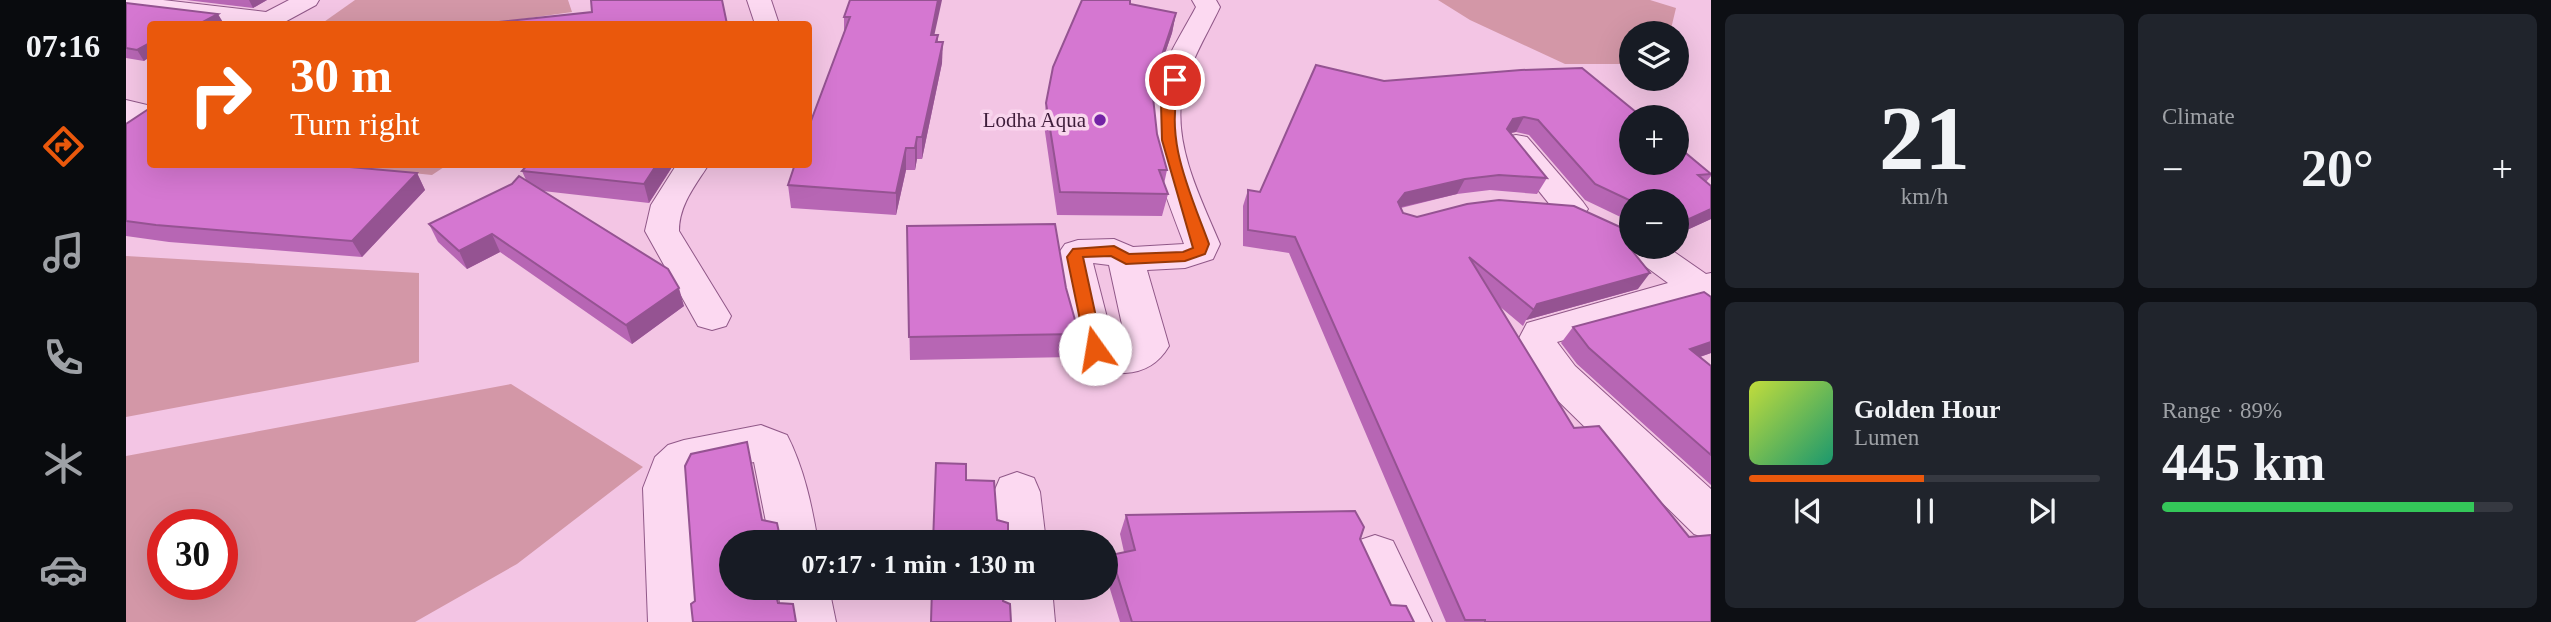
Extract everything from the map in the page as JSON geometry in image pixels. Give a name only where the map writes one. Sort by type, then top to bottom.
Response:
[{"type":"street","points":[[269,21],[307,0]]},
{"type":"street","points":[[760,0],[766,21]]},
{"type":"street","points":[[1126,259],[1185,257],[1200,251],[1202,244],[1180,184],[1169,140],[1167,103],[1182,58],[1208,7],[1204,0]]},
{"type":"street","points":[[126,3],[260,21]]},
{"type":"street","points":[[1516,145],[1611,230],[1705,287]]},
{"type":"street","points":[[691,168],[665,209],[661,222],[662,232],[712,316]]},
{"type":"street","points":[[1532,208],[1611,230]]},
{"type":"street","points":[[1705,287],[1541,333],[1537,342],[1544,357],[1560,377],[1711,519]]},
{"type":"street","points":[[674,622],[666,488],[671,470],[684,458],[761,443],[771,448],[778,466],[791,530]]},
{"type":"street","points":[[1017,492],[1020,530]]},
{"type":"street","points":[[1375,557],[1406,622]]},
{"type":"street","points":[[805,600],[810,622]]},
{"type":"street","points":[[1027,600],[1029,622]]},
{"type":"shaded area","points":[[355,0],[568,0],[572,12],[508,21],[325,21]]},
{"type":"shaded area","points":[[1438,0],[1650,0],[1676,8],[1673,21],[1619,21],[1619,64],[1565,64],[1470,20]]},
{"type":"shaded area","points":[[363,168],[442,168],[432,175]]},
{"type":"shaded area","points":[[126,256],[419,273],[419,362],[126,417]]},
{"type":"shaded area","points":[[511,384],[643,467],[517,564],[415,622],[126,622],[126,456]]},
{"type":"building","points":[[591,0],[722,0],[726,21],[509,21],[592,12]]},
{"type":"building","points":[[850,0],[938,0],[931,35],[938,35],[936,42],[943,42],[922,137],[917,137],[915,148],[906,148],[896,193],[788,185],[794,168],[812,168],[812,118],[850,17],[844,17]]},
{"type":"building","name":"Lodha Aqua","points":[[1082,0],[1130,0],[1130,4],[1176,13],[1158,67],[1153,97],[1157,134],[1167,170],[1159,170],[1168,194],[1060,192],[1046,103],[1053,67]]},
{"type":"building","points":[[126,3],[218,14],[205,21],[147,21],[147,45],[137,50],[126,48]]},
{"type":"building","points":[[1316,65],[1384,81],[1582,68],[1627,105],[1619,105],[1619,175],[1689,175],[1689,156],[1711,174],[1698,175],[1711,186],[1711,209],[1689,219],[1689,189],[1619,189],[1619,195],[1595,184],[1538,120],[1524,117],[1513,119],[1507,129],[1547,178],[1499,175],[1465,179],[1405,193],[1398,202],[1403,213],[1417,217],[1467,204],[1499,200],[1574,206],[1619,227],[1619,259],[1639,259],[1650,273],[1537,304],[1534,310],[1469,257],[1574,428],[1599,426],[1689,537],[1711,535],[1711,622],[1465,620],[1295,237],[1248,230],[1248,190],[1260,192]]},
{"type":"building","points":[[147,110],[147,168],[361,168],[417,173],[352,241],[126,221],[126,124]]},
{"type":"building","points":[[525,168],[654,168],[644,184],[522,171]]},
{"type":"building","points":[[519,176],[668,269],[679,288],[626,325],[492,234],[459,251],[429,224],[512,184]]},
{"type":"building","points":[[1055,224],[1066,288],[1079,334],[909,337],[907,226]]},
{"type":"building","points":[[1704,292],[1711,297],[1711,342],[1690,349],[1711,366],[1711,455],[1589,348],[1573,327]]},
{"type":"building","points":[[747,442],[762,520],[777,523],[778,530],[719,530],[719,600],[777,600],[778,603],[793,604],[796,622],[693,622],[691,604],[695,601],[685,466],[691,454]]},
{"type":"building","points":[[936,463],[966,464],[966,480],[994,481],[997,520],[1008,523],[1008,530],[933,530]]},
{"type":"building","points":[[1355,511],[1364,527],[1360,539],[1391,605],[1406,606],[1414,622],[1132,622],[1118,577],[1118,554],[1135,550],[1126,515]]},
{"type":"building","points":[[932,600],[1003,600],[1010,604],[1011,622],[931,622]]},
{"type":"place","name":"Lodha Aqua","points":[[1100,120]]},
{"type":"route","points":[[1095,349],[1074,257],[1078,252],[1114,251],[1126,259],[1185,257],[1200,251],[1202,244],[1180,184],[1169,140],[1167,103],[1175,80]]}]
